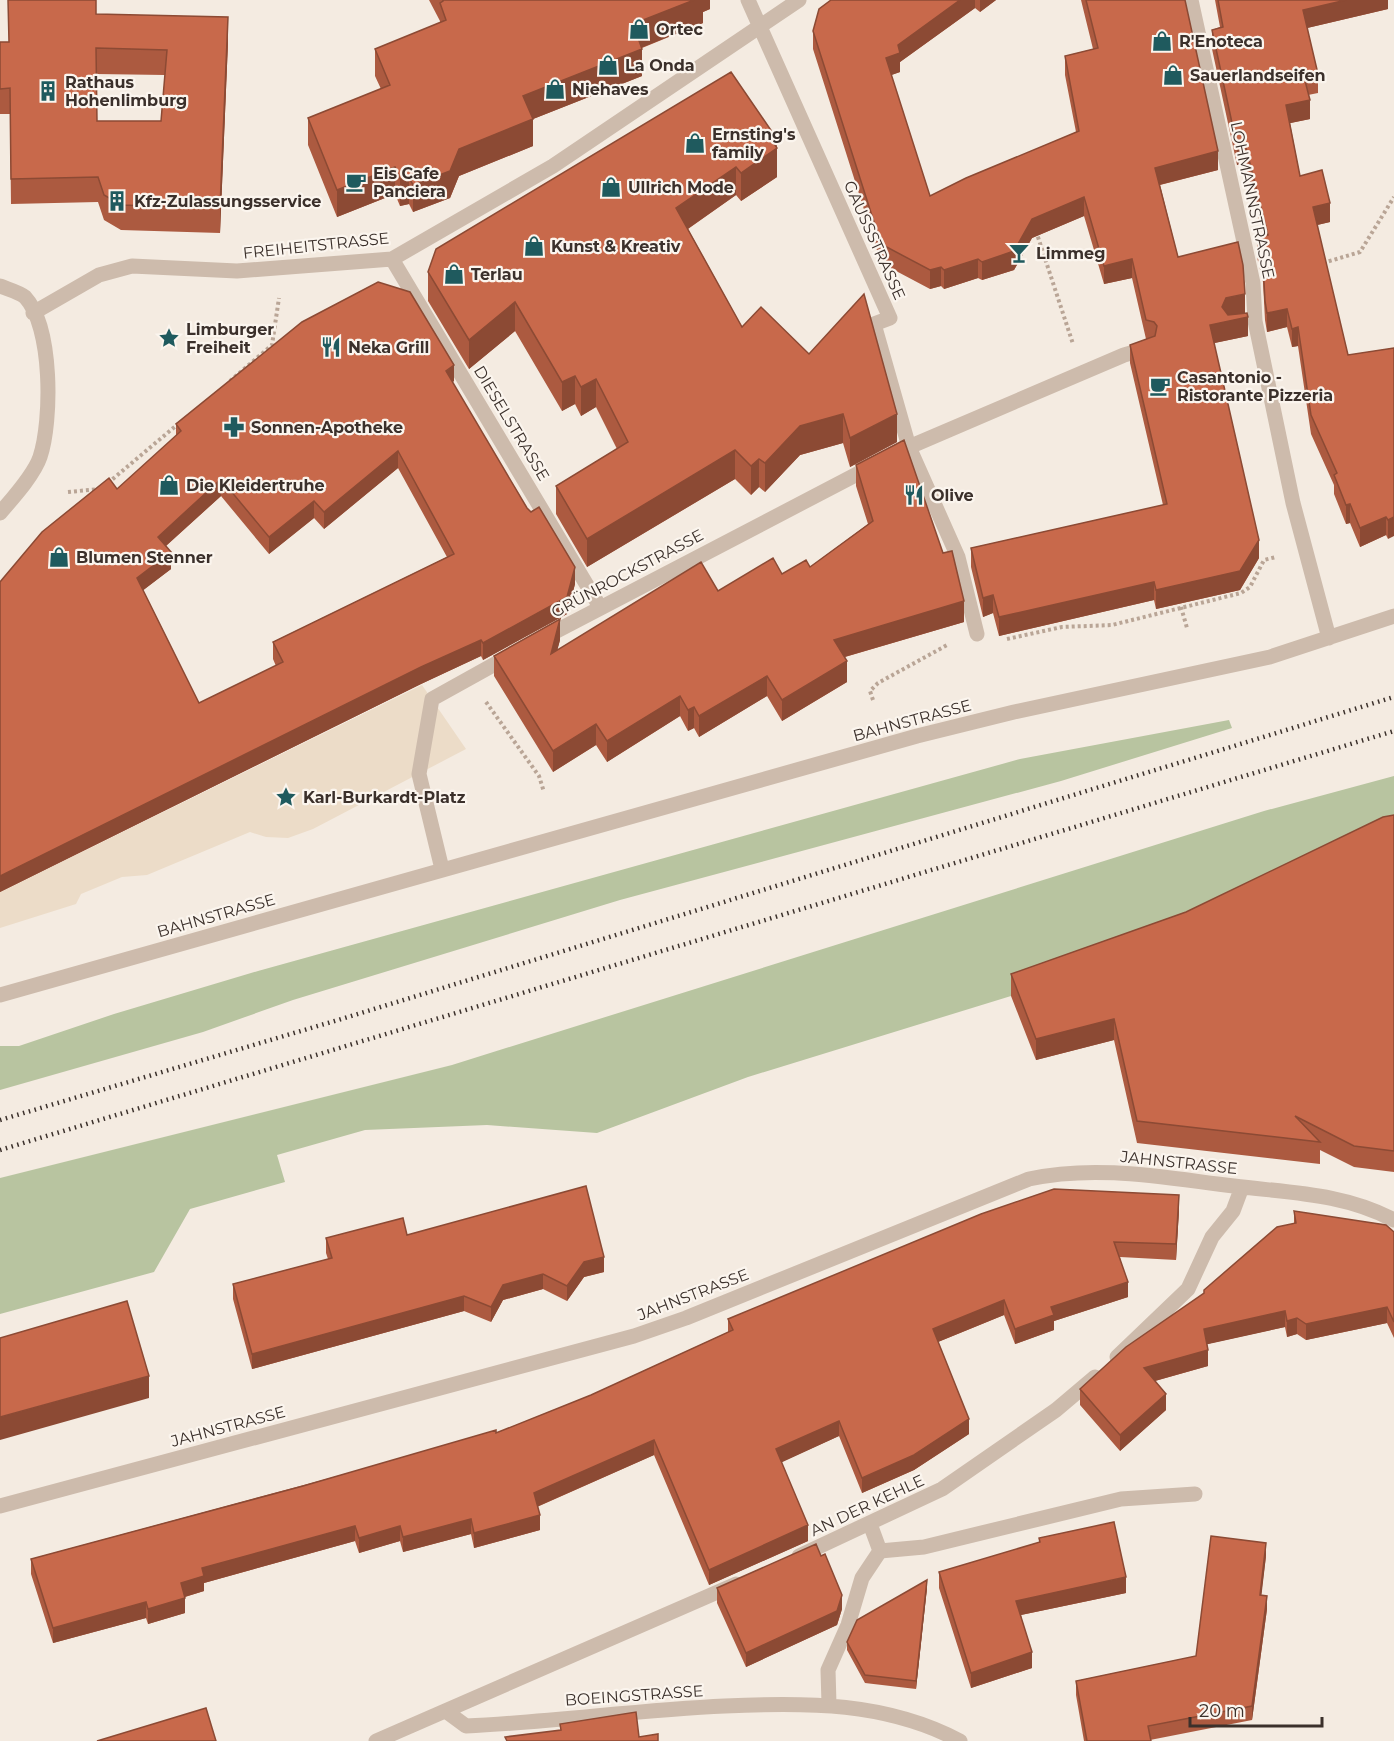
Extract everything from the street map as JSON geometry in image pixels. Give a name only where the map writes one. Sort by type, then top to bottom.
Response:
[{"type":"street","points":[[748,0],[761,27]]},
{"type":"street","name":"FREIHEITSTRASSE","points":[[33,313],[99,275],[132,266],[237,271],[392,259],[553,166],[800,0]]},
{"type":"street","name":"LOHMANNSTRASSE","points":[[1191,0],[1253,283],[1249,322],[1329,638]]},
{"type":"street","name":"GAUSSSTRASSE","points":[[761,27],[890,318],[874,324],[909,447],[958,557],[977,634]]},
{"type":"street","name":"DIESELSTRASSE","points":[[392,259],[600,607]]},
{"type":"street","points":[[0,286],[24,297],[33,313],[43,337],[50,395],[40,458],[0,513]]},
{"type":"street","name":"GRÜNROCKSTRASSE","points":[[442,869],[419,774],[432,699],[600,607],[909,447],[1124,355],[1148,348]]},
{"type":"street","name":"BAHNSTRASSE","points":[[0,995],[917,736],[1014,712],[1270,657],[1394,616]]},
{"type":"street","name":"JAHNSTRASSE","points":[[0,1506],[633,1335],[686,1318],[1029,1179],[1056,1173],[1126,1173],[1323,1194],[1355,1203],[1394,1220]]},
{"type":"street","name":"AN DER KEHLE","points":[[783,1563],[942,1489],[1056,1410],[1099,1375],[1188,1289],[1212,1237],[1233,1211],[1242,1187]]},
{"type":"street","points":[[880,1551],[924,1547],[1121,1499],[1195,1494]]},
{"type":"street","points":[[870,1524],[880,1551]]},
{"type":"street","points":[[829,1704],[828,1670],[848,1625],[862,1578],[880,1551]]},
{"type":"street","points":[[376,1741],[447,1712],[750,1577]]},
{"type":"street","name":"BOEINGSTRASSE","points":[[447,1712],[466,1726],[648,1710],[782,1703],[829,1704],[899,1716],[932,1726],[960,1741]]},
{"type":"path","points":[[1317,264],[1360,252],[1394,197]]},
{"type":"path","points":[[1034,227],[1083,372]]},
{"type":"path","points":[[227,383],[272,345],[284,267]]},
{"type":"path","points":[[68,492],[102,489],[182,421]]},
{"type":"path","points":[[873,700],[870,691],[878,683],[959,639],[977,634],[997,641],[1062,627],[1112,625],[1241,592],[1250,587],[1264,560],[1305,548]]},
{"type":"path","points":[[1181,607],[1187,628]]},
{"type":"path","points":[[468,678],[540,776],[544,792]]},
{"type":"green space","points":[[1229,720],[1232,728],[1061,781],[620,900],[293,1000],[203,1032],[0,1090],[0,1046],[19,1046],[114,1014],[258,971],[1020,759]]},
{"type":"green space","points":[[1394,776],[1394,836],[1011,996],[748,1077],[597,1133],[487,1125],[365,1130],[277,1155],[285,1182],[190,1209],[154,1272],[0,1314],[0,1178],[452,1065],[1264,811]]},
{"type":"shaded area","name":"Karl-Burkardt-Platz","points":[[422,685],[466,749],[313,829],[288,838],[266,837],[250,832],[147,875],[122,877],[81,894],[76,904],[0,928],[0,892]]},
{"type":"building","points":[[8,0],[96,0],[96,14],[228,17],[220,208],[121,205],[104,195],[98,177],[11,179],[10,88],[0,89],[0,42],[9,42]],"holes":[[[96,48],[167,50],[161,121],[97,121]]]},
{"type":"building","points":[[443,0],[694,0],[633,24],[642,49],[523,96],[533,119],[459,149],[450,171],[413,185],[409,177],[400,179],[395,167],[337,190],[308,118],[390,85],[375,49],[446,20],[440,3]]},
{"type":"building","points":[[831,0],[960,0],[898,45],[900,53],[886,58],[930,196],[966,178],[1079,131],[1065,56],[1098,48],[1086,0],[1185,0],[1218,151],[1155,168],[1178,257],[1238,242],[1243,265],[1245,294],[1226,298],[1222,307],[1228,315],[1247,313],[1248,317],[1210,325],[1259,540],[1240,571],[1156,590],[1154,582],[999,617],[993,595],[983,598],[971,548],[1167,504],[1130,345],[1155,336],[1157,326],[1154,322],[1146,320],[1132,259],[1104,266],[1084,197],[1032,219],[1014,251],[982,262],[978,259],[944,270],[941,267],[930,270],[881,244],[813,31],[819,9]]},
{"type":"building","points":[[1218,0],[1346,0],[1303,10],[1318,74],[1304,77],[1310,100],[1286,105],[1300,176],[1322,170],[1330,203],[1313,207],[1348,355],[1394,348],[1394,517],[1388,520],[1386,517],[1360,528],[1350,504],[1346,505],[1334,475],[1337,473],[1311,415],[1298,327],[1292,329],[1287,309],[1267,313],[1263,264],[1257,238],[1268,235],[1245,144],[1237,146],[1212,30],[1223,27]]},
{"type":"building","points":[[731,72],[777,139],[773,142],[777,148],[741,173],[736,167],[676,208],[742,327],[761,307],[809,354],[864,294],[897,414],[850,438],[843,414],[800,426],[765,463],[759,459],[751,466],[735,450],[587,539],[556,486],[628,442],[596,379],[581,387],[575,376],[562,382],[515,302],[469,340],[428,272],[436,249]]},
{"type":"building","points":[[378,282],[410,292],[454,365],[446,371],[527,508],[531,512],[539,507],[575,567],[567,597],[483,643],[481,640],[421,667],[0,876],[0,582],[42,532],[109,478],[117,489],[181,431],[176,424],[302,322]],"holes":[[[398,451],[454,554],[273,642],[283,662],[199,703],[137,578],[171,552],[158,537],[221,479],[269,537],[314,501],[324,512]]]},
{"type":"building","points":[[904,440],[943,553],[952,551],[964,601],[834,640],[847,661],[782,700],[767,676],[699,716],[694,707],[688,710],[680,696],[607,741],[596,724],[553,751],[494,656],[560,619],[551,654],[701,562],[718,591],[773,558],[782,574],[806,560],[810,567],[873,521],[856,465]]},
{"type":"building","points":[[1394,815],[1394,1151],[1354,1146],[1295,1116],[1320,1142],[1137,1121],[1114,1019],[1036,1039],[1011,974],[1186,912],[1383,817]]},
{"type":"building","points":[[586,1186],[604,1257],[584,1262],[567,1286],[543,1274],[503,1285],[491,1307],[464,1296],[252,1354],[233,1284],[332,1258],[326,1238],[403,1218],[407,1235]]},
{"type":"building","points":[[1054,1189],[1179,1195],[1176,1244],[1114,1242],[1128,1282],[1051,1307],[1054,1315],[1015,1329],[1004,1300],[933,1329],[969,1419],[914,1455],[862,1478],[839,1421],[776,1449],[808,1525],[709,1570],[654,1440],[534,1493],[540,1515],[474,1533],[471,1519],[403,1537],[400,1526],[359,1538],[355,1526],[202,1568],[204,1576],[181,1583],[185,1598],[148,1609],[146,1602],[53,1628],[31,1559],[303,1486],[496,1430],[496,1433],[591,1395],[733,1330],[728,1319],[981,1214]]},
{"type":"building","points":[[1294,1211],[1386,1225],[1394,1232],[1394,1322],[1387,1307],[1306,1324],[1297,1318],[1287,1321],[1285,1311],[1204,1329],[1208,1350],[1144,1368],[1166,1394],[1120,1435],[1080,1389],[1126,1347],[1204,1293],[1204,1290],[1277,1227],[1296,1223]]},
{"type":"building","points":[[127,1301],[149,1376],[0,1417],[0,1338]]},
{"type":"building","points":[[1114,1522],[1126,1577],[1016,1601],[1032,1652],[971,1673],[939,1572],[1040,1542],[1039,1538]]},
{"type":"building","points":[[1211,1536],[1266,1543],[1260,1595],[1267,1596],[1252,1706],[1148,1726],[1151,1741],[1087,1741],[1076,1681],[1196,1656]]},
{"type":"building","points":[[816,1544],[821,1556],[825,1554],[842,1595],[837,1611],[746,1653],[717,1588]]},
{"type":"building","points":[[927,1580],[916,1681],[865,1675],[847,1642],[857,1620]]},
{"type":"building","points":[[206,1708],[216,1741],[97,1741]]},
{"type":"building","points":[[636,1712],[639,1737],[658,1734],[658,1741],[507,1741],[505,1737],[561,1730],[560,1724]]},
{"type":"railway","points":[[0,1120],[338,1020],[1394,697]]},
{"type":"railway","points":[[0,1150],[1394,731]]},
{"type":"place","name":"Ortec","points":[[639,29]]},
{"type":"place","name":"R'Enoteca","points":[[1162,41]]},
{"type":"place","name":"La Onda","points":[[608,65]]},
{"type":"place","name":"Sauerlandseifen","points":[[1173,75]]},
{"type":"place","name":"Niehaves","points":[[555,89]]},
{"type":"place","name":"Rathaus Hohenlimburg","points":[[48,91]]},
{"type":"place","name":"Ernsting's family","points":[[695,143]]},
{"type":"place","name":"Eis Cafe Panciera","points":[[356,182]]},
{"type":"place","name":"Ullrich Mode","points":[[611,187]]},
{"type":"place","name":"Kfz-Zulassungsservice","points":[[117,201]]},
{"type":"place","name":"Kunst & Kreativ","points":[[534,246]]},
{"type":"place","name":"Limmeg","points":[[1019,253]]},
{"type":"place","name":"Terlau","points":[[454,274]]},
{"type":"place","name":"Limburger Freiheit","points":[[169,338]]},
{"type":"place","name":"Neka Grill","points":[[331,347]]},
{"type":"place","name":"Casantonio - Ristorante Pizzeria","points":[[1160,386]]},
{"type":"place","name":"Sonnen-Apotheke","points":[[234,427]]},
{"type":"place","name":"Die Kleidertruhe","points":[[169,485]]},
{"type":"place","name":"Olive","points":[[914,495]]},
{"type":"place","name":"Blumen Stenner","points":[[59,557]]},
{"type":"place","name":"Karl-Burkardt-Platz","points":[[286,797]]}]
